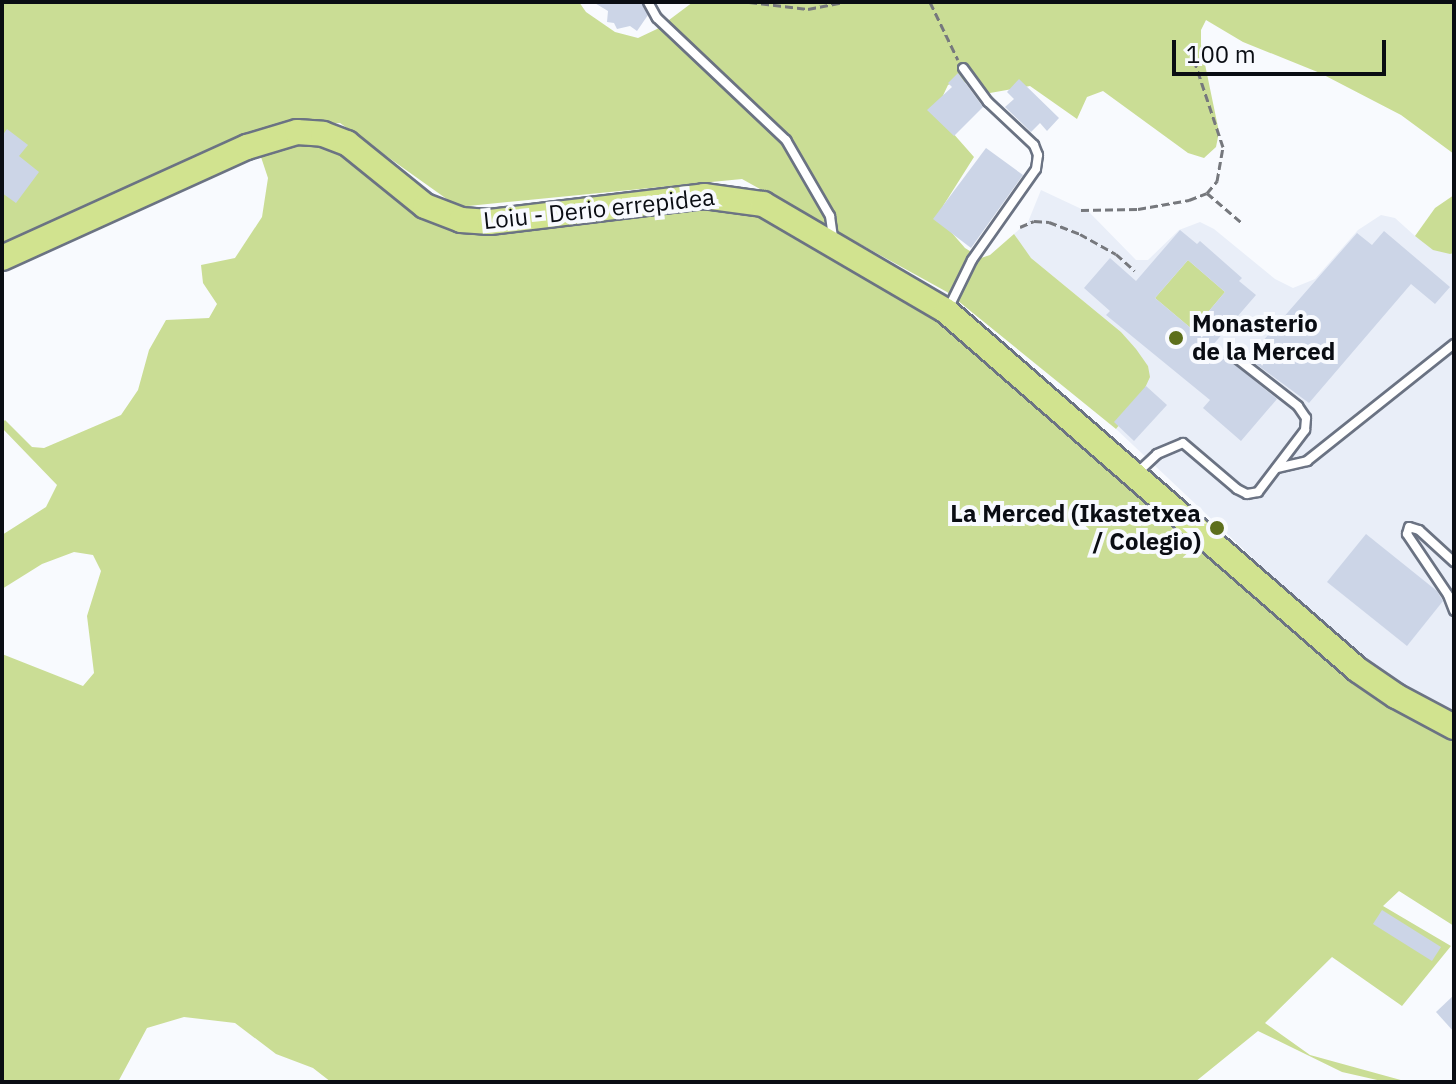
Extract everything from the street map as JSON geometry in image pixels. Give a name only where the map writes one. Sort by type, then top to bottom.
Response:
[{"type":"main road","name":"Loiu - Derio errepidea","points":[[2,258],[247,147],[297,132],[323,134],[347,143],[425,206],[461,220],[490,222],[676,198],[726,196],[763,204],[946,311],[1358,670],[1396,696],[1454,727]]},
{"type":"lane","points":[[648,2],[657,18],[786,140],[830,216],[834,244]]},
{"type":"lane","points":[[946,311],[972,260],[1036,169],[1038,155],[1034,145],[988,102],[963,68]]},
{"type":"lane","points":[[1277,468],[1307,461],[1454,344]]},
{"type":"lane","points":[[1135,476],[1157,454],[1183,443],[1237,489],[1247,494],[1258,492],[1305,430],[1306,418],[1298,406],[1234,356]]},
{"type":"lane","points":[[1454,562],[1419,530],[1409,527],[1407,534],[1448,595],[1454,611]]},
{"type":"path","points":[[749,2],[808,9],[845,2]]},
{"type":"path","points":[[930,2],[963,68]]},
{"type":"path","points":[[1081,210],[1138,209],[1207,193],[1217,181],[1223,147],[1192,54]]},
{"type":"path","points":[[1207,193],[1242,223]]},
{"type":"path","points":[[1020,227],[1034,221],[1049,222],[1080,234],[1116,254],[1135,271]]},
{"type":"shaded area","points":[[1041,190],[1090,213],[1136,260],[1148,260],[1179,230],[1200,222],[1214,229],[1275,279],[1293,288],[1315,279],[1358,230],[1381,215],[1395,218],[1415,236],[1450,254],[1454,253],[1454,715],[1381,679],[1116,429],[1139,401],[1148,366],[1121,332],[1031,258],[1017,241],[1014,234],[1028,222]]},
{"type":"green space","points":[[2,2],[579,2],[586,12],[615,32],[638,38],[657,29],[693,2],[1454,2],[1454,154],[1401,115],[1320,73],[1243,42],[1206,20],[1201,30],[1201,45],[1219,132],[1216,147],[1204,158],[1188,153],[1103,91],[1087,97],[1077,119],[1030,86],[990,93],[959,80],[948,85],[939,104],[944,123],[974,157],[943,206],[945,225],[965,248],[981,258],[990,255],[1014,234],[1031,258],[1121,332],[1136,349],[1148,366],[1150,377],[1139,401],[1116,429],[947,292],[742,179],[458,207],[340,123],[271,128],[2,244]]},
{"type":"green space","points":[[295,141],[339,148],[436,221],[694,204],[757,210],[906,294],[1454,734],[1454,926],[1399,891],[1383,906],[1451,946],[1402,1006],[1332,957],[1265,1023],[1310,1055],[1408,1082],[1386,1082],[1342,1072],[1258,1031],[1195,1082],[331,1082],[313,1068],[276,1054],[235,1023],[184,1017],[147,1028],[118,1082],[2,1082],[2,654],[83,686],[94,673],[87,616],[101,571],[93,555],[74,552],[42,564],[2,589],[2,535],[46,507],[57,485],[2,428],[2,423],[5,420],[32,447],[44,448],[121,415],[138,390],[149,350],[166,320],[209,318],[217,304],[203,283],[201,265],[235,258],[262,217],[268,178],[260,154]]},
{"type":"green space","points":[[1454,195],[1454,253],[1450,254],[1433,250],[1415,236],[1435,208]]},
{"type":"green space","points":[[1188,260],[1225,292],[1193,330],[1155,298]]},
{"type":"building","points":[[593,2],[641,2],[648,15],[637,31],[630,26],[617,29],[614,23],[607,22],[608,11]]},
{"type":"building","points":[[958,73],[983,107],[954,136],[927,110],[952,87],[948,83]]},
{"type":"building","points":[[1019,79],[1059,118],[1047,131],[1040,123],[1031,132],[1005,107],[1014,99],[1007,92]]},
{"type":"building","points":[[7,129],[28,145],[19,156],[39,172],[16,203],[2,193],[2,136]]},
{"type":"building","points":[[986,148],[1023,175],[971,248],[933,219]]},
{"type":"building","name":"Monasterio de la Merced","points":[[1180,230],[1197,244],[1200,241],[1242,278],[1239,281],[1256,295],[1212,346],[1277,399],[1241,441],[1203,408],[1210,400],[1106,315],[1110,311],[1084,288],[1110,258],[1136,281]],"holes":[[[1188,260],[1225,292],[1193,330],[1155,298]]]},
{"type":"building","points":[[1384,231],[1450,287],[1435,304],[1411,284],[1309,403],[1248,358],[1357,233],[1372,245]]},
{"type":"building","points":[[1146,386],[1167,405],[1134,441],[1114,422]]},
{"type":"building","points":[[1366,534],[1437,591],[1443,601],[1407,646],[1327,582]]},
{"type":"building","points":[[1382,910],[1441,947],[1432,961],[1373,924]]},
{"type":"building","points":[[1454,995],[1454,1032],[1436,1012]]},
{"type":"place","name":"Monasterio de la Merced","points":[[1176,338]]},
{"type":"place","name":"La Merced (Ikastetxea / Colegio)","points":[[1217,528]]}]
